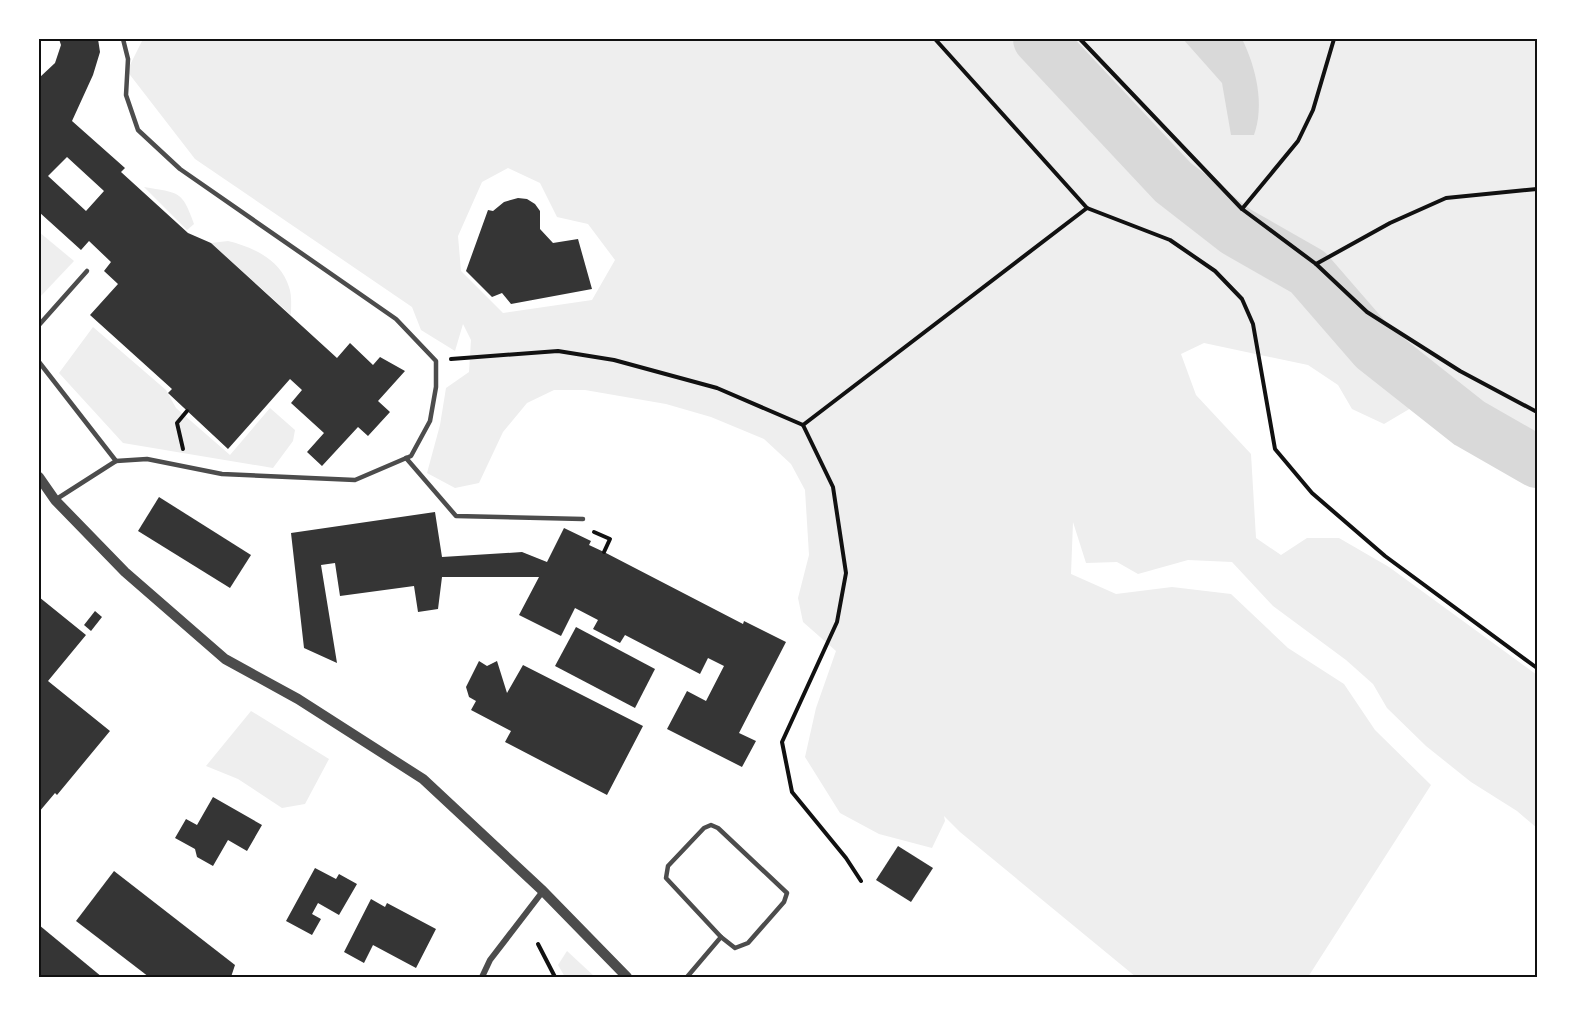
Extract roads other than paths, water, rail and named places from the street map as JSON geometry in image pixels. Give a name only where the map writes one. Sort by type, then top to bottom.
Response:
[{"type":"street","points":[[39,477],[56,500],[125,572],[225,659],[298,699],[423,779],[543,891],[627,977]]},
{"type":"street","points":[[482,977],[490,960],[543,891]]},
{"type":"lane","points":[[56,500],[116,461],[147,459],[222,474],[355,480],[411,456],[430,421],[436,387],[436,361],[396,319],[180,169],[138,130],[126,95],[128,59],[123,39]]},
{"type":"lane","points":[[39,325],[87,272]]},
{"type":"lane","points":[[39,362],[116,461]]},
{"type":"lane","points":[[406,458],[456,516],[583,519]]},
{"type":"lane","points":[[711,825],[718,828],[787,893],[784,902],[748,943],[735,948],[721,937],[666,878],[668,866],[704,828],[711,825]]},
{"type":"lane","points":[[687,977],[721,937]]},
{"type":"waterway","points":[[1039,39],[1173,182],[1236,231],[1308,272],[1374,348],[1469,423],[1537,462]]}]
